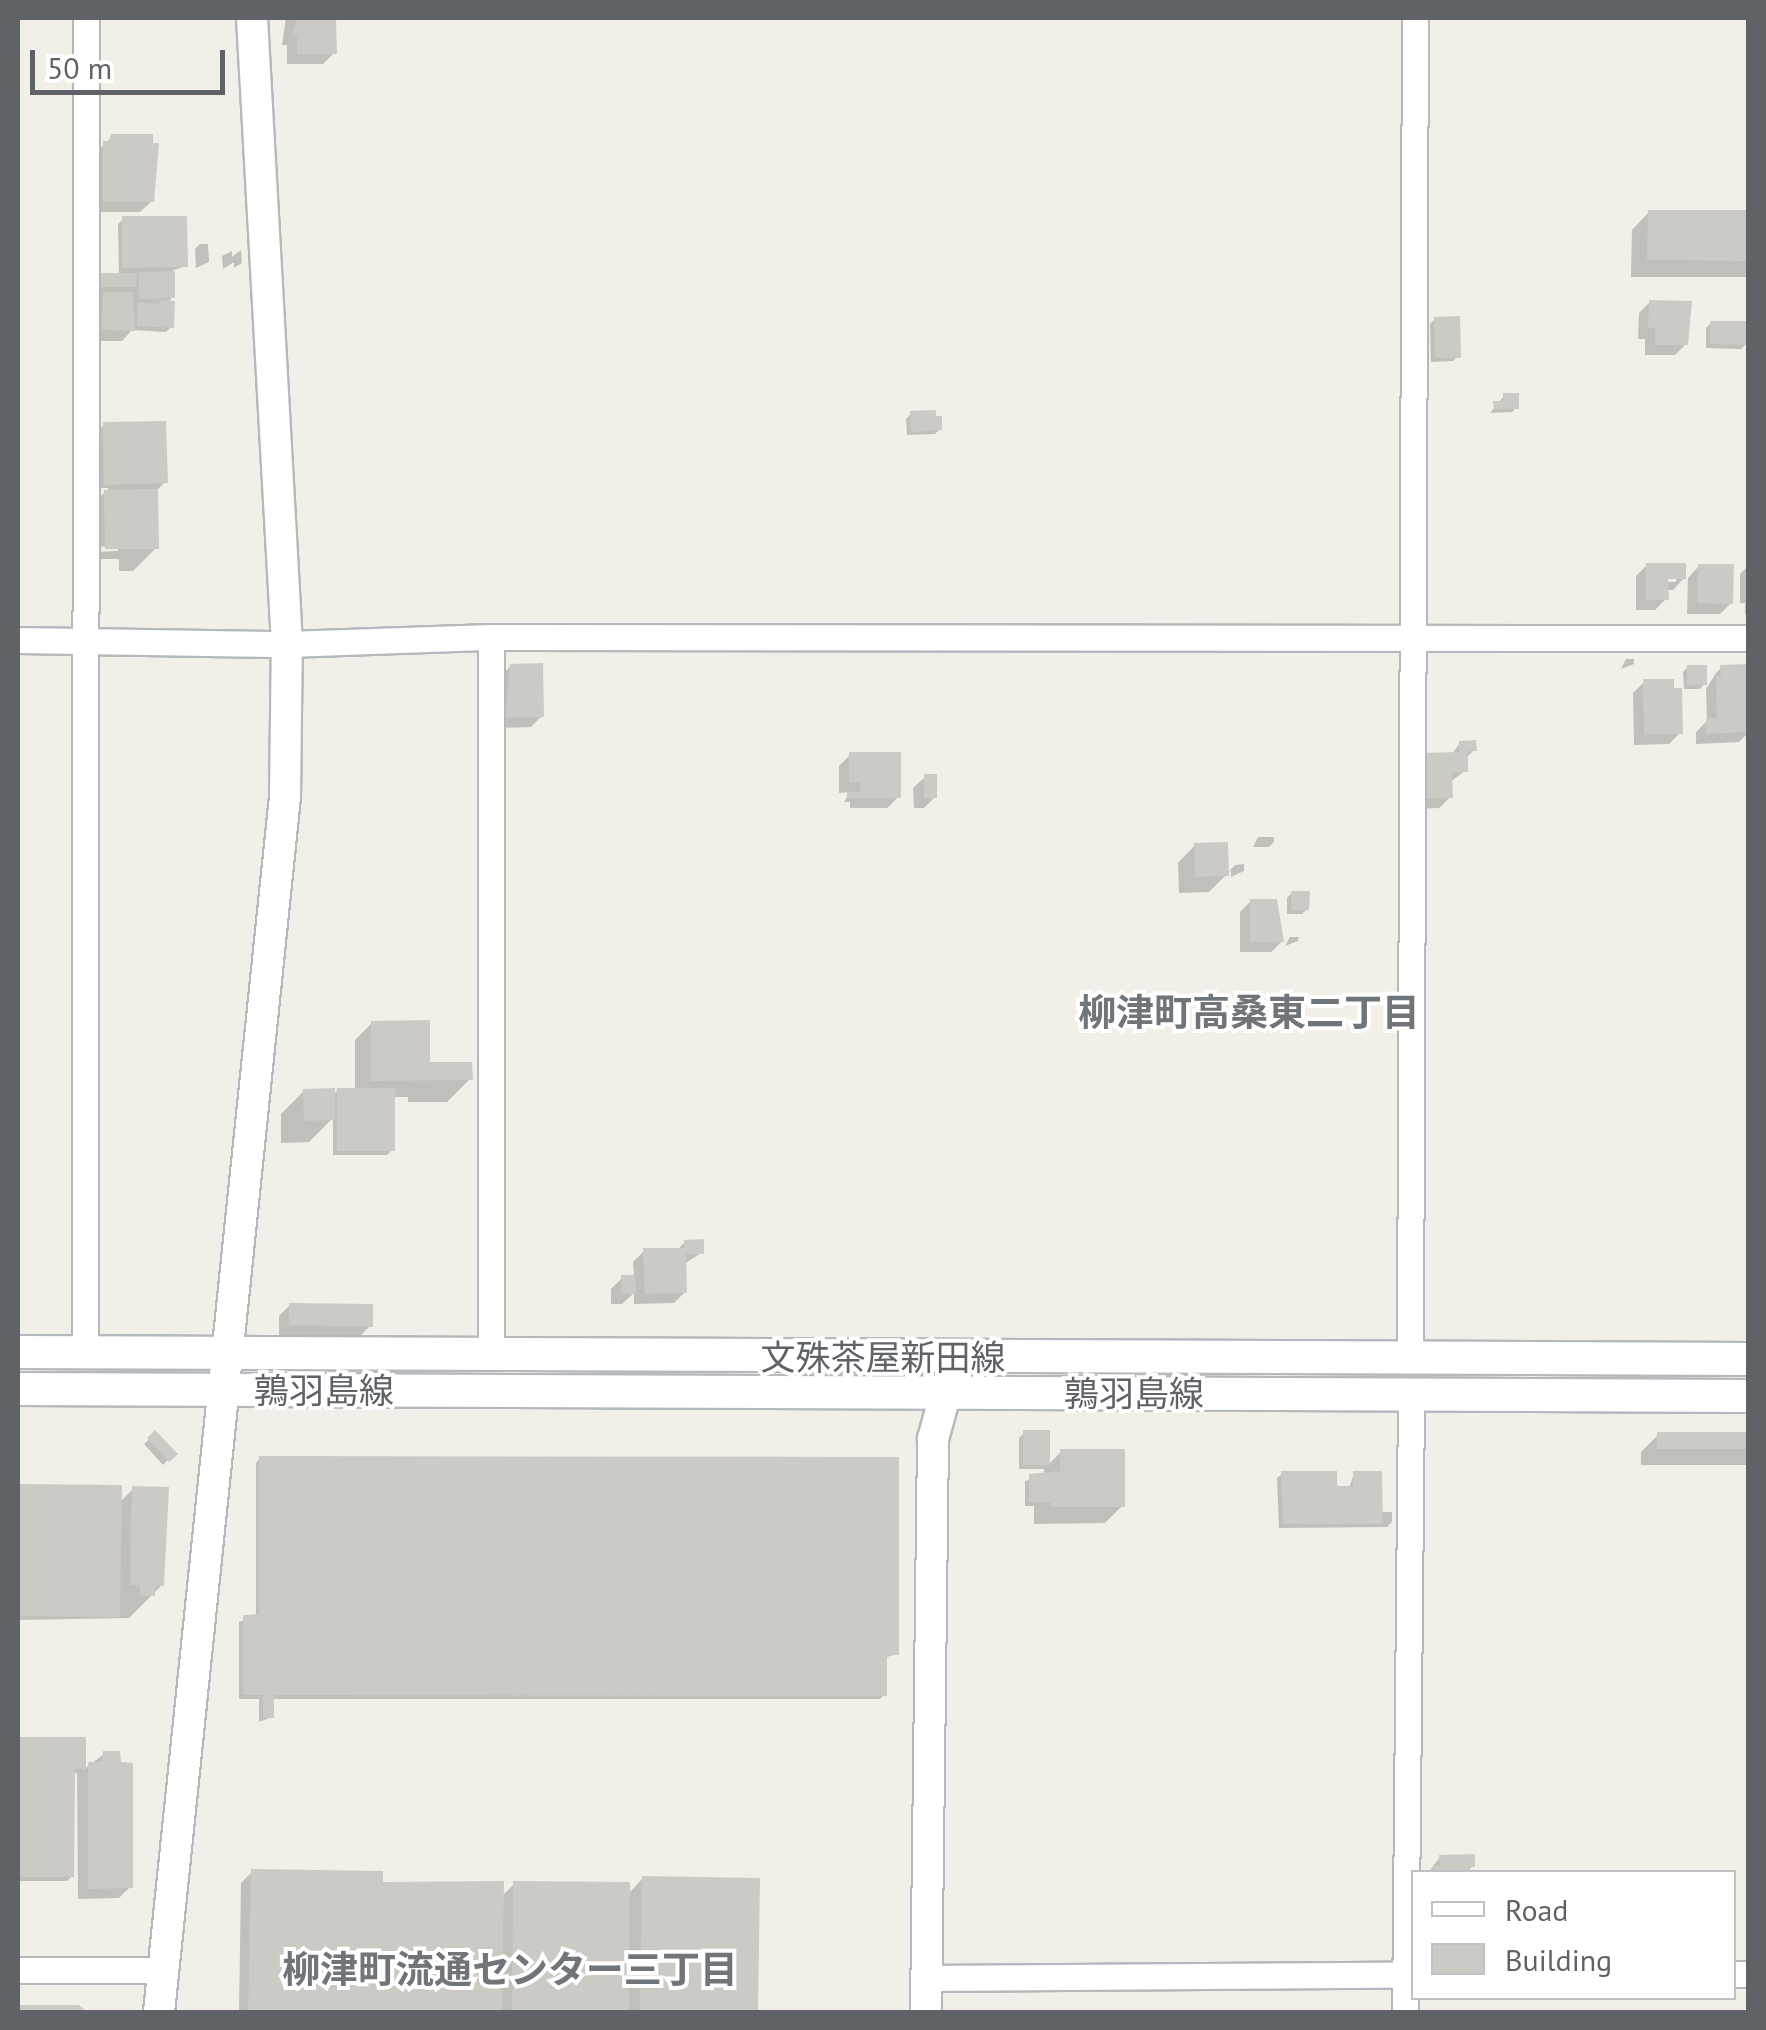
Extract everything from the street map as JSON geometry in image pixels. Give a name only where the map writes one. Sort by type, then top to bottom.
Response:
[{"type":"main road","name":"文殊茶屋新田線","points":[[18,1352],[1748,1359]]},
{"type":"main road","name":"鶉羽島線","points":[[18,1389],[1748,1396]]},
{"type":"street","points":[[85,1352],[86,18]]},
{"type":"street","points":[[159,2012],[220,1390],[285,797],[287,644],[252,18]]},
{"type":"street","points":[[1410,1359],[1415,18]]},
{"type":"street","points":[[18,640],[287,644],[491,637],[1748,638]]},
{"type":"street","points":[[491,637],[491,1354]]},
{"type":"street","points":[[926,2012],[933,1439],[955,1358]]},
{"type":"street","points":[[1405,2012],[1409,1975],[1411,1395]]},
{"type":"street","points":[[18,1970],[164,1970]]},
{"type":"street","points":[[926,1978],[1409,1975]]},
{"type":"building","points":[[297,18],[336,18],[337,54],[297,54],[297,35],[292,35]]},
{"type":"building","points":[[111,134],[153,134],[153,143],[159,143],[154,202],[103,202],[103,141],[110,141]]},
{"type":"building","points":[[1648,210],[1748,210],[1748,261],[1647,260]]},
{"type":"building","points":[[122,216],[187,216],[188,267],[122,268]]},
{"type":"building","points":[[175,271],[175,298],[139,299],[139,272]]},
{"type":"building","points":[[100,273],[137,273],[136,287],[100,287]]},
{"type":"building","points":[[103,292],[133,292],[135,331],[102,330]]},
{"type":"building","points":[[160,300],[175,301],[174,328],[137,326],[138,302],[160,304]]},
{"type":"building","points":[[1649,300],[1692,301],[1688,345],[1655,345],[1655,328],[1648,328]]},
{"type":"building","points":[[1460,316],[1461,358],[1435,358],[1434,317]]},
{"type":"building","points":[[1710,321],[1748,321],[1748,345],[1710,344]]},
{"type":"building","points":[[1503,393],[1519,393],[1519,409],[1494,409],[1493,401],[1503,401]]},
{"type":"building","points":[[936,410],[936,416],[942,416],[942,430],[911,432],[910,411]]},
{"type":"building","points":[[166,421],[168,483],[104,485],[103,422]]},
{"type":"building","points":[[158,489],[159,549],[105,549],[104,490]]},
{"type":"building","points":[[1646,563],[1686,563],[1686,579],[1668,579],[1669,600],[1646,600]]},
{"type":"building","points":[[1698,564],[1734,564],[1733,604],[1697,603]]},
{"type":"building","points":[[543,663],[544,717],[505,718],[510,664]]},
{"type":"building","points":[[1748,664],[1748,732],[1706,734],[1706,719],[1717,718],[1716,676],[1721,676],[1720,665]]},
{"type":"building","points":[[1687,665],[1707,665],[1707,685],[1687,686]]},
{"type":"building","points":[[1643,679],[1674,679],[1674,688],[1682,688],[1683,734],[1644,735]]},
{"type":"building","points":[[1476,740],[1477,751],[1468,751],[1468,772],[1452,772],[1453,798],[1422,799],[1421,753],[1459,752],[1459,741]]},
{"type":"building","points":[[849,752],[901,752],[901,798],[847,798],[847,792],[860,792],[860,782],[849,783]]},
{"type":"building","points":[[924,774],[937,774],[937,798],[924,798]]},
{"type":"building","points":[[1228,842],[1229,876],[1195,877],[1194,843]]},
{"type":"building","points":[[1291,891],[1310,891],[1309,910],[1291,910]]},
{"type":"building","points":[[1250,899],[1277,899],[1284,942],[1250,942]]},
{"type":"building","points":[[430,1020],[430,1062],[472,1062],[473,1080],[371,1081],[371,1021]]},
{"type":"building","points":[[335,1088],[335,1120],[304,1121],[303,1089]]},
{"type":"building","points":[[337,1088],[395,1088],[395,1151],[337,1151]]},
{"type":"building","points":[[704,1239],[704,1254],[686,1254],[687,1293],[645,1294],[643,1248],[685,1248],[684,1240]]},
{"type":"building","points":[[621,1275],[635,1275],[636,1294],[622,1294]]},
{"type":"building","points":[[289,1303],[373,1304],[373,1327],[289,1325]]},
{"type":"building","points":[[155,1430],[178,1454],[169,1462],[147,1438]]},
{"type":"building","points":[[1023,1430],[1050,1430],[1050,1465],[1023,1465]]},
{"type":"building","points":[[1657,1432],[1748,1432],[1748,1449],[1657,1449]]},
{"type":"building","points":[[1060,1449],[1125,1449],[1125,1507],[1051,1507],[1050,1502],[1029,1502],[1029,1474],[1060,1471]]},
{"type":"building","points":[[259,1456],[899,1457],[899,1655],[887,1655],[887,1696],[274,1695],[274,1718],[263,1718],[263,1695],[243,1695],[243,1615],[259,1614]]},
{"type":"building","points":[[1281,1471],[1337,1471],[1337,1486],[1353,1486],[1353,1471],[1382,1471],[1383,1524],[1283,1524]]},
{"type":"building","points":[[18,1484],[122,1485],[120,1617],[18,1616]]},
{"type":"building","points":[[132,1486],[169,1487],[164,1586],[155,1586],[155,1596],[140,1595],[140,1585],[130,1585]]},
{"type":"building","points":[[18,1737],[86,1737],[86,1769],[75,1769],[74,1877],[18,1877]]},
{"type":"building","points":[[103,1751],[120,1751],[121,1762],[133,1763],[133,1888],[88,1889],[88,1762],[102,1762]]},
{"type":"building","points":[[1475,1854],[1475,1867],[1433,1870],[1433,1865],[1440,1865],[1439,1855]]},
{"type":"building","points":[[251,1869],[383,1871],[383,1882],[504,1881],[502,2012],[248,2012]]},
{"type":"building","points":[[642,1876],[760,1878],[758,2012],[640,2012]]},
{"type":"building","points":[[513,1881],[630,1882],[629,2012],[512,2012]]},
{"type":"building","points":[[18,2005],[79,2005],[87,2012],[18,2012]]},
{"type":"district","name":"柳津町高桑東二丁目","points":[[1249,1012]]},
{"type":"district","name":"柳津町流通センター三丁目","points":[[510,1969]]}]
